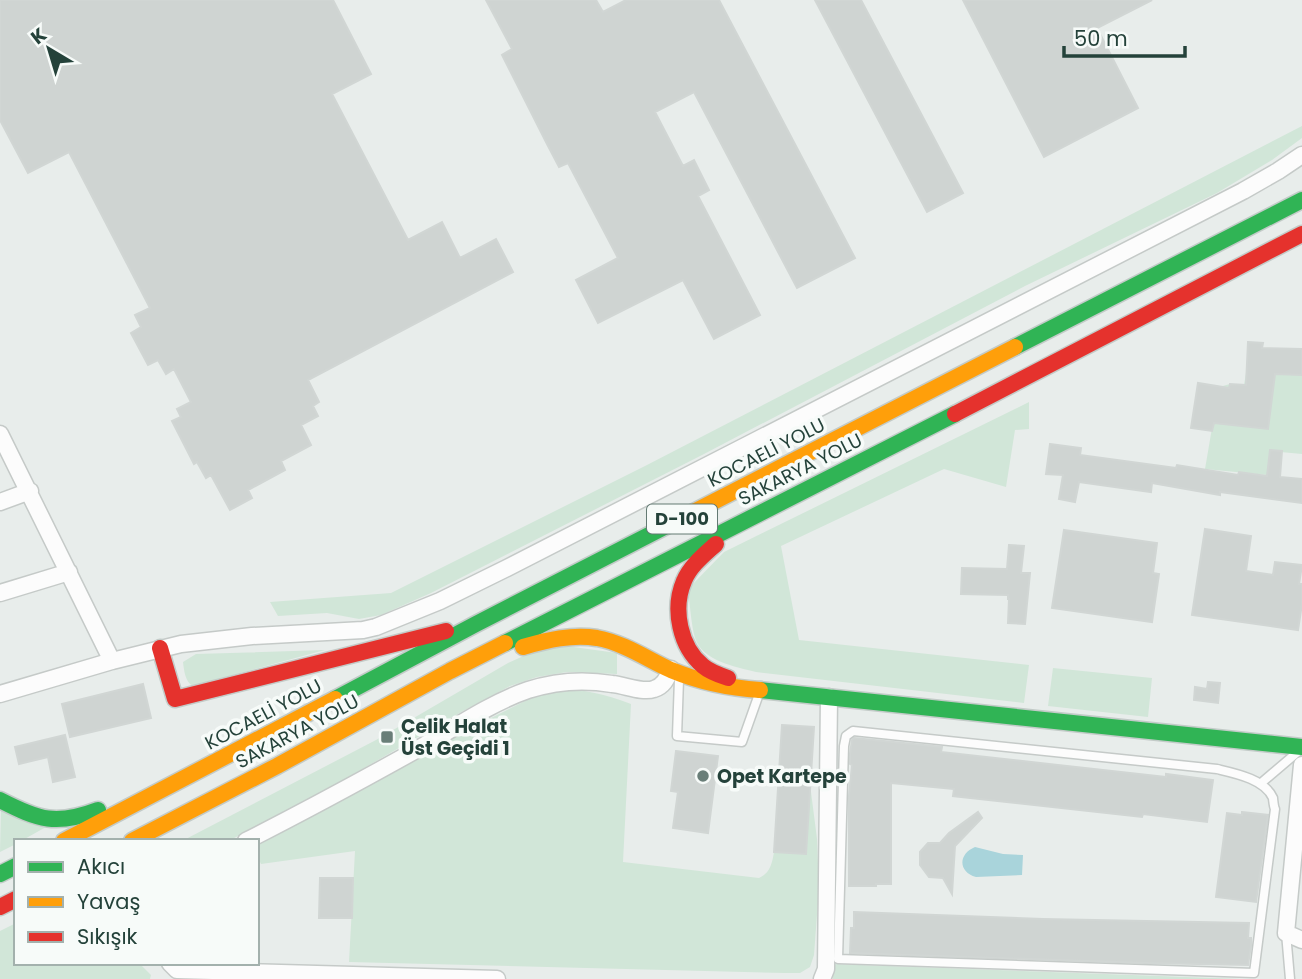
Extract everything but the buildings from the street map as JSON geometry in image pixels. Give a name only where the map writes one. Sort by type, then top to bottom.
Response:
[{"type":"main road","name":"KOCAELİ YOLU","points":[[68,839],[476,624],[1302,200]]},
{"type":"main road","name":"SAKARYA YOLU","points":[[136,839],[280,765],[450,671],[1302,234]]},
{"type":"main road","points":[[737,526],[703,556],[689,574],[679,597],[679,618],[686,642],[702,666],[760,690]]},
{"type":"main road","points":[[160,648],[175,699],[476,624]]},
{"type":"main road","points":[[450,671],[526,646],[578,637],[605,640],[691,678],[734,689],[1302,747]]},
{"type":"main road","points":[[0,800],[37,818],[69,820],[223,758]]},
{"type":"street","points":[[0,694],[181,644],[252,636],[363,630],[389,623],[532,556],[1243,191],[1302,155]]},
{"type":"street","points":[[0,434],[112,661]]},
{"type":"street","points":[[0,502],[30,491]]},
{"type":"street","points":[[0,593],[69,572]]},
{"type":"street","points":[[250,839],[524,691],[552,682],[575,681],[611,683],[648,690],[658,688],[675,671]]},
{"type":"street","points":[[822,979],[826,969],[829,697]]},
{"type":"street","points":[[1302,765],[1286,933],[1302,940]]},
{"type":"street","points":[[174,971],[498,979]]},
{"type":"lane","points":[[675,671],[677,736],[742,742],[760,690]]},
{"type":"lane","points":[[853,731],[1217,769],[1260,784],[1273,798],[1275,809],[1254,973],[838,959],[844,746],[846,736],[853,731]]},
{"type":"lane","points":[[1260,784],[1302,747]]},
{"type":"lane","points":[[1286,933],[1290,979]]},
{"type":"green space","points":[[1302,126],[1302,138],[1272,160],[1217,193],[1025,286],[431,593],[381,615],[359,619],[327,613],[278,616],[270,602],[391,593],[647,465]]},
{"type":"green space","points":[[1246,373],[1302,375],[1302,454],[1270,451],[1267,475],[1205,469],[1219,387],[1230,384],[1244,385]]},
{"type":"green space","points":[[1029,402],[1029,429],[1015,430],[1006,487],[944,469],[781,546],[799,640],[1029,665],[1024,703],[756,672],[712,658],[699,646],[692,627],[688,589],[724,552]]},
{"type":"green space","points":[[566,646],[617,653],[617,674],[567,672],[537,677],[510,686],[293,809],[232,839],[186,839],[376,740],[508,663],[537,650]]},
{"type":"green space","points":[[325,650],[193,686],[184,672],[183,662],[196,654]]},
{"type":"green space","points":[[1053,668],[1152,678],[1148,717],[1048,706]]},
{"type":"green space","points":[[557,688],[577,690],[631,704],[623,862],[759,878],[770,868],[774,852],[806,854],[810,784],[817,839],[819,888],[814,955],[810,967],[800,973],[785,973],[349,962],[355,851],[261,864],[259,843],[449,739],[539,694]]},
{"type":"green space","points":[[1,808],[46,827],[25,839],[14,839],[14,845],[0,852]]},
{"type":"green space","points":[[14,924],[14,965],[141,965],[151,975],[150,979],[0,979],[0,931]]},
{"type":"green space","points":[[833,964],[1241,979],[833,979]]},
{"type":"water","points":[[975,847],[1003,854],[1023,855],[1022,875],[970,875],[962,863],[965,854]]},
{"type":"traffic: fast","points":[[1015,347],[1302,200]]},
{"type":"traffic: fast","points":[[505,643],[955,414]]},
{"type":"traffic: fast","points":[[335,699],[680,519]]},
{"type":"traffic: fast","points":[[760,690],[1302,747]]},
{"type":"traffic: fast","points":[[0,800],[26,812],[48,818],[70,818],[98,810]]},
{"type":"traffic: fast","points":[[0,874],[14,867]]},
{"type":"traffic: slow","points":[[680,519],[1015,347]]},
{"type":"traffic: slow","points":[[523,647],[560,638],[597,638],[626,647],[693,678],[760,690]]},
{"type":"traffic: slow","points":[[136,839],[505,643]]},
{"type":"traffic: slow","points":[[68,839],[335,699]]},
{"type":"traffic: jam","points":[[955,414],[1302,234]]},
{"type":"traffic: jam","points":[[716,544],[690,570],[680,592],[680,627],[695,658],[709,670],[728,678]]},
{"type":"traffic: jam","points":[[160,648],[175,699],[446,631]]},
{"type":"traffic: jam","points":[[0,907],[14,900]]},
{"type":"place","name":"Çelik Halat Üst Geçidi 1","points":[[387,737]]},
{"type":"place","name":"Opet Kartepe","points":[[703,776]]}]
